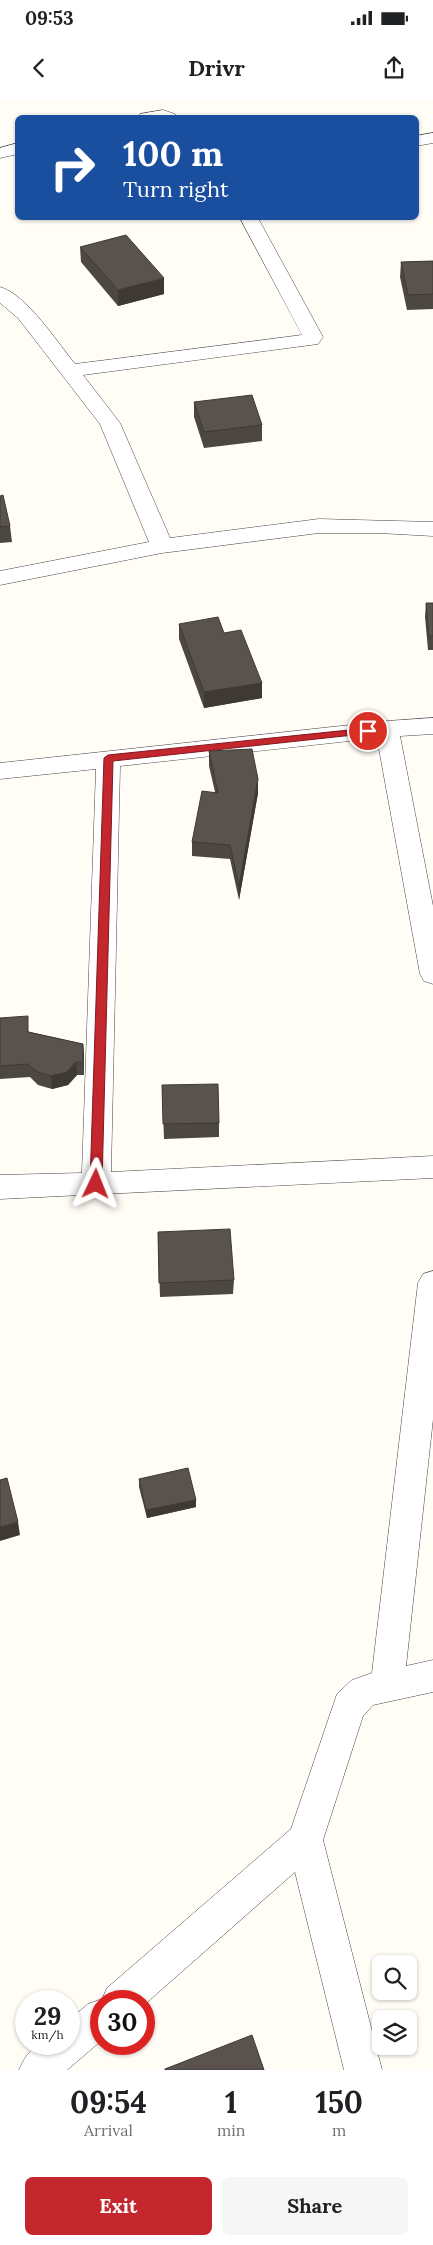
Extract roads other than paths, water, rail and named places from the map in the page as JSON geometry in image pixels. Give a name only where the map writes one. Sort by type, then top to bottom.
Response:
[{"type":"street","points":[[419,140],[433,138]]},
{"type":"street","points":[[0,152],[15,149]]},
{"type":"street","points":[[69,371],[311,340],[313,337],[250,220]]},
{"type":"street","points":[[0,293],[25,314],[110,423],[162,546]]},
{"type":"street","points":[[0,578],[162,546],[319,526],[379,526],[433,529]]},
{"type":"street","points":[[0,771],[387,729],[433,726]]},
{"type":"street","points":[[387,729],[433,974]]},
{"type":"street","points":[[96,1184],[108,758]]},
{"type":"street","points":[[0,1187],[433,1168]]},
{"type":"street","points":[[387,1687],[433,1283]]},
{"type":"street","points":[[133,1990],[305,1840],[349,1706],[364,1691],[433,1676]]},
{"type":"street","points":[[305,1840],[364,2070]]},
{"type":"street","points":[[38,2070],[90,2026]]}]
